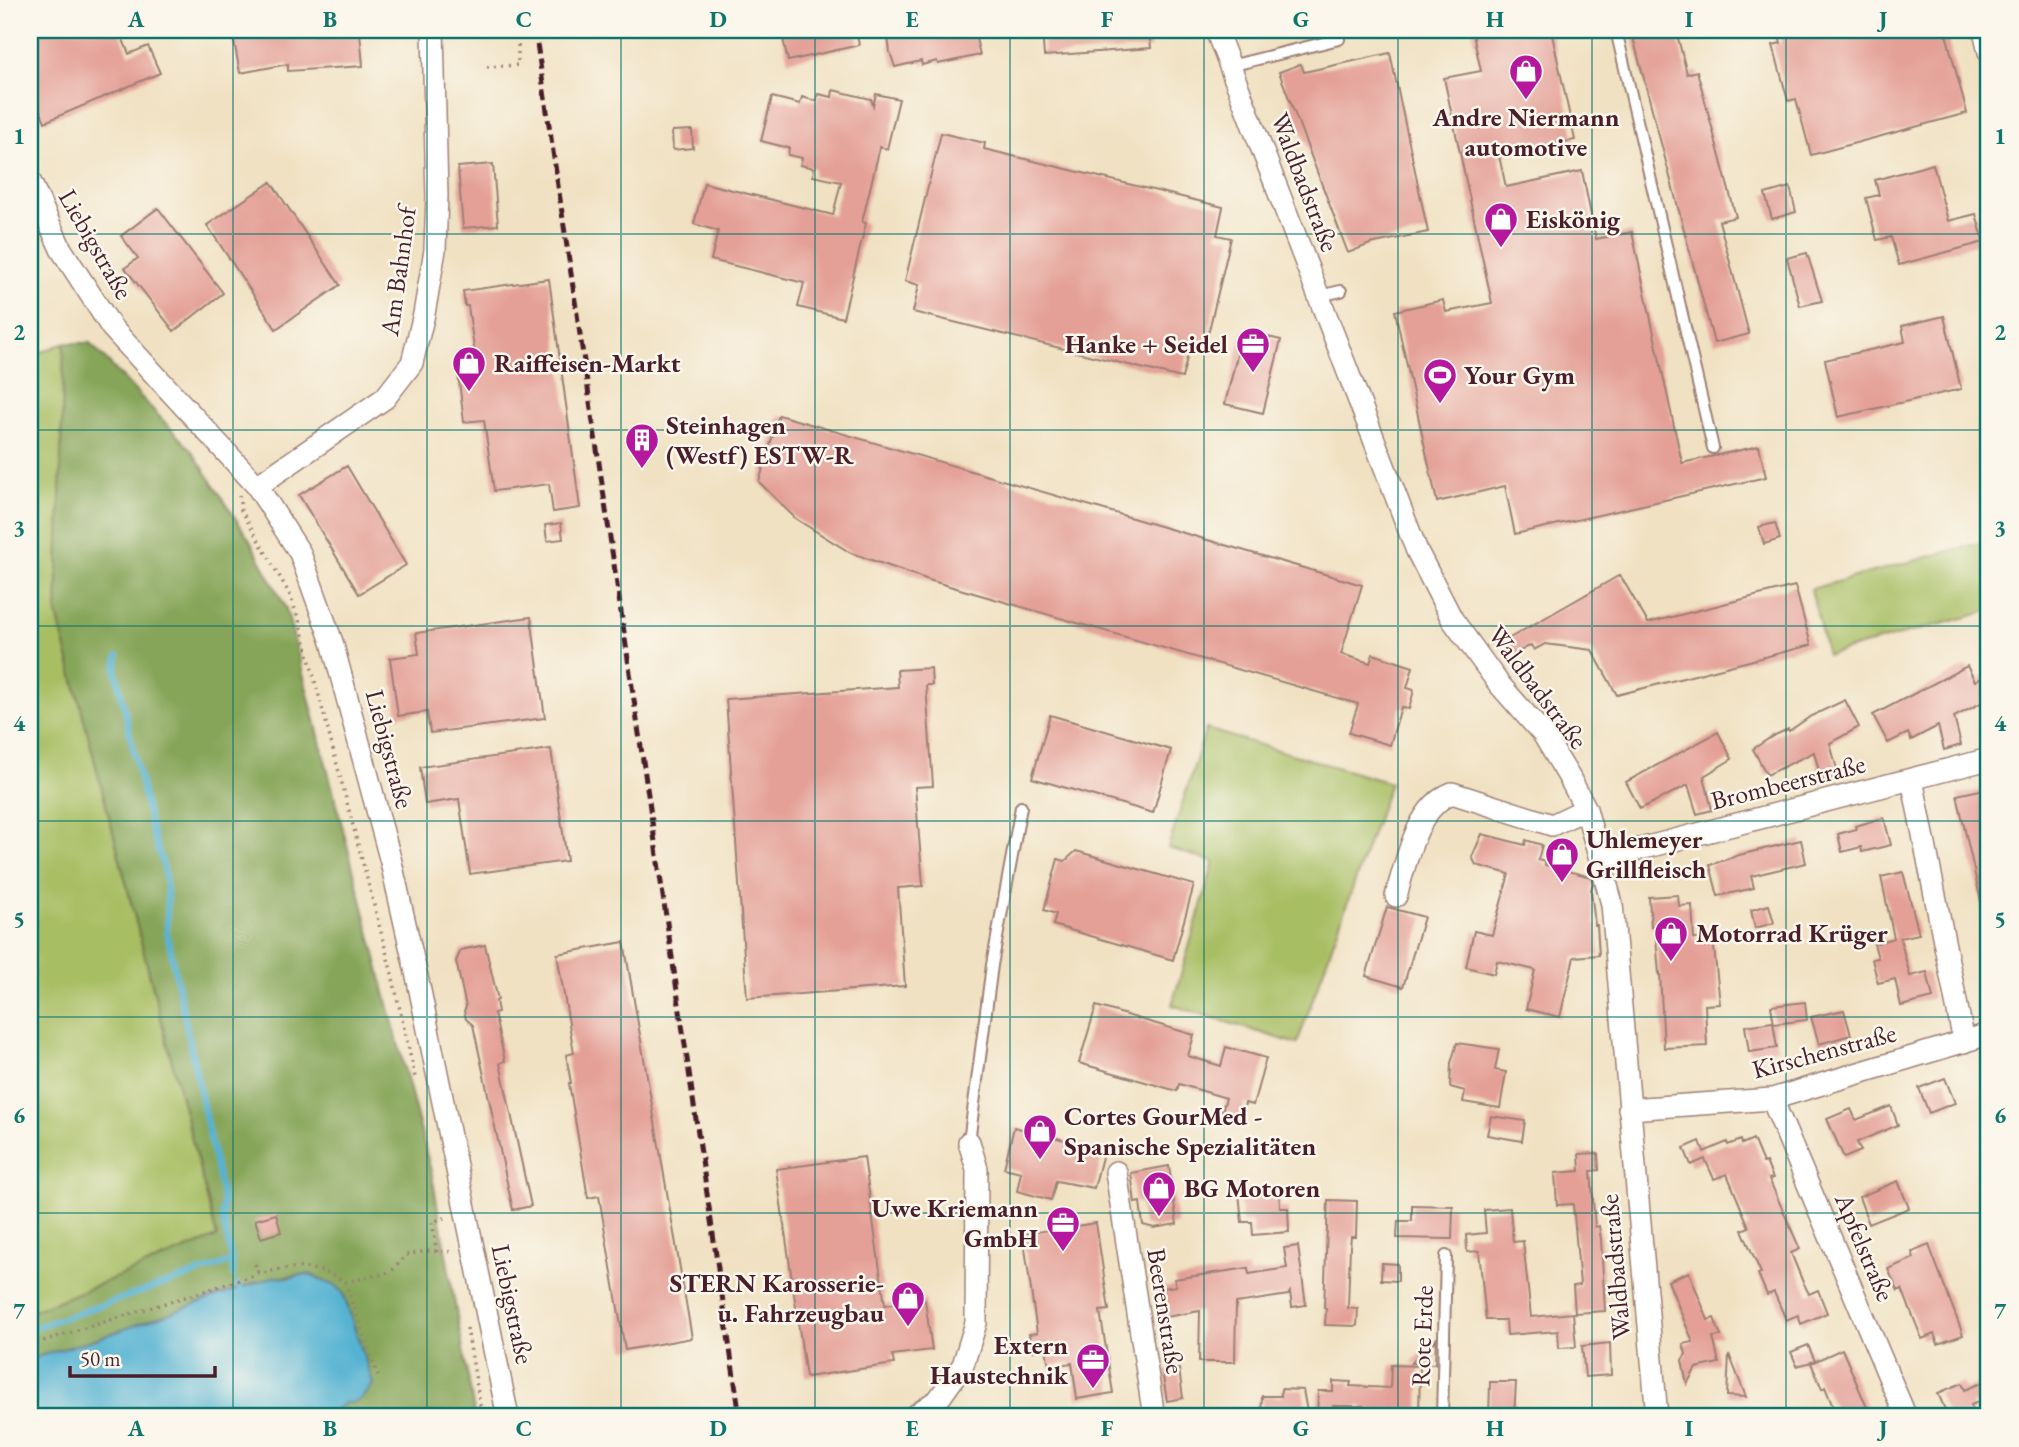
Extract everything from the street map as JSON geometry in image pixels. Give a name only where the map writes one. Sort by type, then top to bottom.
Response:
[{"type":"street","name":"Am Bahnhof","points":[[257,486],[385,398],[412,363],[435,250],[437,196],[432,30]]},
{"type":"street","name":"Waldbadstraße","points":[[1216,30],[1417,551],[1452,619],[1499,684],[1543,734],[1586,809],[1612,904],[1657,1417]]},
{"type":"street","points":[[1984,30],[1989,52]]},
{"type":"street","name":"Liebigstraße","points":[[30,181],[61,249],[112,328],[257,486],[300,553],[332,642],[391,862],[416,970],[508,1417]]},
{"type":"street","name":"Brombeerstraße","points":[[1601,859],[1989,759]]},
{"type":"street","points":[[1912,779],[1964,1042]]},
{"type":"street","points":[[1396,896],[1411,847],[1430,807],[1440,798],[1452,793],[1552,825],[1586,809]]},
{"type":"street","name":"Kirschenstraße","points":[[1629,1109],[1772,1098],[1989,1034]]},
{"type":"street","name":"Apfelstraße","points":[[1772,1098],[1906,1417]]},
{"type":"street","points":[[916,1416],[938,1400],[963,1366],[976,1323],[977,1169],[970,1142]]},
{"type":"street","name":"Beerenstraße","points":[[1116,1172],[1154,1417]]},
{"type":"lane","points":[[1230,66],[1339,39],[1338,30]]},
{"type":"lane","points":[[1616,30],[1713,447]]},
{"type":"lane","points":[[1319,296],[1341,291]]},
{"type":"lane","points":[[970,1142],[992,965],[1021,807]]},
{"type":"lane","name":"Rote Erde","points":[[1442,1417],[1446,1256]]},
{"type":"path","points":[[487,67],[518,65],[518,30]]},
{"type":"path","points":[[234,461],[241,510],[289,593],[299,620],[389,961],[416,1082]]},
{"type":"path","points":[[438,1252],[432,1222],[447,1217],[449,1228]]},
{"type":"path","points":[[30,1345],[291,1266],[312,1268],[345,1282],[384,1274],[394,1269],[406,1255],[454,1252],[452,1240]]},
{"type":"path","points":[[256,1264],[259,1274]]},
{"type":"path","points":[[345,1282],[379,1380]]},
{"type":"path","points":[[466,1321],[482,1417]]},
{"type":"green space","points":[[64,343],[57,614],[217,1237],[30,1312],[30,357]]},
{"type":"green space","points":[[64,343],[90,343],[192,451],[249,539],[286,608],[432,1175],[475,1417],[315,1417],[335,1410],[345,1402],[362,1398],[373,1384],[343,1293],[308,1274],[273,1277],[99,1338],[30,1359],[30,1312],[217,1237],[57,614]]},
{"type":"green space","points":[[1989,540],[1989,611],[1827,655],[1811,589]]},
{"type":"green space","points":[[1206,729],[1390,783],[1297,1044],[1172,1005],[1214,862],[1168,848]]},
{"type":"water","points":[[307,1274],[338,1287],[343,1293],[373,1384],[362,1398],[353,1403],[345,1403],[335,1410],[315,1417],[36,1417],[30,1408],[30,1359],[99,1338],[273,1277],[289,1278]]},
{"type":"building","points":[[30,30],[119,30],[129,54],[148,46],[160,73],[45,122],[30,86]]},
{"type":"building","points":[[232,30],[302,30],[302,35],[360,33],[363,66],[288,71],[288,64],[240,73]]},
{"type":"building","points":[[781,30],[856,30],[859,45],[788,61]]},
{"type":"building","points":[[887,30],[974,30],[980,55],[938,64],[937,61],[922,65],[921,61],[895,67]]},
{"type":"building","points":[[1042,30],[1149,30],[1151,48],[1044,56]]},
{"type":"building","points":[[1472,30],[1551,30],[1575,140],[1499,156],[1506,187],[1582,171],[1596,239],[1632,232],[1682,463],[1759,446],[1766,477],[1515,534],[1505,486],[1437,502],[1395,311],[1443,300],[1446,312],[1492,303],[1444,78],[1481,71]]},
{"type":"building","points":[[1631,30],[1676,30],[1687,74],[1697,71],[1736,217],[1719,221],[1749,334],[1714,343]]},
{"type":"building","points":[[1778,30],[1945,30],[1967,113],[1811,155],[1796,99],[1788,101],[1773,45],[1781,43]]},
{"type":"building","points":[[1390,53],[1428,232],[1370,244],[1348,253],[1279,72],[1301,64],[1304,72]]},
{"type":"building","points":[[833,90],[871,99],[873,106],[876,94],[899,99],[887,149],[880,147],[862,222],[866,223],[843,318],[798,307],[804,283],[711,260],[718,231],[694,224],[704,183],[833,215],[841,182],[813,176],[814,168],[800,165],[802,158],[788,155],[789,148],[761,141],[772,97],[800,104],[802,97],[816,101],[818,94],[832,97]]},
{"type":"building","points":[[692,130],[693,148],[673,150],[672,131]]},
{"type":"building","points":[[941,133],[985,143],[984,149],[1223,207],[1217,235],[1231,238],[1205,347],[1203,354],[1189,350],[1182,378],[913,312],[919,285],[905,281]]},
{"type":"building","points":[[493,164],[498,225],[463,228],[458,167]]},
{"type":"building","points":[[1933,164],[1948,221],[1976,214],[1984,242],[1899,265],[1891,237],[1877,240],[1866,198],[1879,195],[1875,180]]},
{"type":"building","points":[[271,182],[340,285],[276,329],[207,225]]},
{"type":"building","points":[[1790,187],[1796,212],[1772,219],[1765,194]]},
{"type":"building","points":[[158,208],[223,293],[174,331],[125,268],[138,258],[121,236]]},
{"type":"building","points":[[1807,253],[1822,301],[1800,306],[1787,258]]},
{"type":"building","points":[[549,279],[580,508],[553,512],[549,484],[494,491],[484,420],[464,422],[457,365],[476,362],[468,306],[465,306],[463,291]]},
{"type":"building","points":[[1944,316],[1961,389],[1838,417],[1825,360],[1905,342],[1902,326]]},
{"type":"building","points":[[1243,331],[1281,340],[1263,413],[1225,404]]},
{"type":"building","points":[[779,415],[1362,585],[1341,654],[1370,663],[1373,654],[1413,667],[1407,688],[1414,690],[1409,709],[1401,707],[1390,745],[1349,733],[1358,704],[932,581],[851,553],[796,519],[759,482]]},
{"type":"building","points":[[347,466],[406,565],[359,594],[299,495]]},
{"type":"building","points":[[561,523],[563,539],[547,541],[545,525]]},
{"type":"building","points":[[1775,523],[1780,539],[1764,544],[1759,527]]},
{"type":"building","points":[[1620,575],[1648,623],[1795,586],[1811,645],[1617,695],[1592,650],[1545,644],[1534,650],[1531,645],[1509,657],[1501,643]]},
{"type":"building","points":[[531,617],[545,718],[430,733],[427,712],[398,716],[390,658],[419,654],[416,633]]},
{"type":"building","points":[[1967,666],[1975,681],[1989,673],[1989,699],[1954,717],[1961,745],[1944,750],[1938,726],[1911,740],[1908,733],[1888,743],[1873,715]]},
{"type":"building","points":[[931,668],[932,685],[926,685],[933,786],[915,787],[923,886],[898,888],[905,986],[747,998],[726,699],[898,687],[897,670]]},
{"type":"building","points":[[1845,700],[1859,727],[1830,743],[1839,777],[1822,782],[1814,752],[1767,775],[1753,749]]},
{"type":"building","points":[[1050,715],[1171,750],[1153,813],[1032,778]]},
{"type":"building","points":[[1718,732],[1732,759],[1704,776],[1712,810],[1697,814],[1688,785],[1640,809],[1626,782]]},
{"type":"building","points":[[551,749],[567,861],[470,874],[459,799],[425,804],[420,767]]},
{"type":"building","points":[[1989,788],[1989,910],[1983,910],[1957,795]]},
{"type":"building","points":[[1884,818],[1891,845],[1862,852],[1861,847],[1842,852],[1838,834]]},
{"type":"building","points":[[1482,834],[1525,845],[1526,840],[1542,845],[1538,860],[1545,862],[1545,865],[1591,877],[1599,955],[1574,957],[1560,1017],[1526,1009],[1535,970],[1497,961],[1494,974],[1466,967],[1474,931],[1492,935],[1509,874],[1476,865],[1472,857]]},
{"type":"building","points":[[1801,840],[1806,863],[1751,876],[1754,888],[1718,896],[1710,865]]},
{"type":"building","points":[[1076,851],[1194,885],[1173,960],[1053,925],[1056,914],[1044,910],[1058,859],[1065,861]]},
{"type":"building","points":[[1903,872],[1919,934],[1900,938],[1910,976],[1927,972],[1933,998],[1901,1006],[1895,979],[1878,983],[1872,959],[1878,958],[1874,944],[1894,938],[1881,877]]},
{"type":"building","points":[[1678,895],[1679,906],[1692,905],[1694,939],[1713,938],[1720,1004],[1705,1005],[1707,1046],[1664,1048],[1660,973],[1655,926],[1651,927],[1649,897]]},
{"type":"building","points":[[1769,905],[1774,923],[1755,928],[1751,910]]},
{"type":"building","points":[[1387,907],[1424,917],[1403,987],[1366,976]]},
{"type":"building","points":[[624,942],[692,1338],[625,1350],[599,1196],[588,1198],[566,1055],[574,1053],[557,954]]},
{"type":"building","points":[[485,945],[498,1000],[498,1012],[494,1013],[505,1061],[500,1063],[531,1206],[513,1210],[473,1025],[466,1019],[464,1011],[466,1007],[456,961],[461,950]]},
{"type":"building","points":[[1805,1002],[1807,1020],[1774,1024],[1771,1006]]},
{"type":"building","points":[[1096,1006],[1194,1035],[1188,1056],[1221,1066],[1226,1047],[1266,1058],[1253,1105],[1245,1103],[1240,1119],[1221,1114],[1226,1098],[1179,1084],[1177,1091],[1079,1063]]},
{"type":"building","points":[[1844,1010],[1851,1035],[1819,1044],[1811,1017]]},
{"type":"building","points":[[1773,1022],[1777,1048],[1749,1052],[1745,1026]]},
{"type":"building","points":[[1457,1043],[1499,1049],[1495,1070],[1506,1072],[1500,1108],[1463,1102],[1465,1091],[1450,1087],[1451,1063]]},
{"type":"building","points":[[1945,1078],[1955,1103],[1929,1113],[1919,1088]]},
{"type":"building","points":[[1891,1106],[1898,1125],[1857,1142],[1861,1151],[1844,1158],[1827,1119],[1851,1109],[1856,1120]]},
{"type":"building","points":[[1491,1116],[1525,1121],[1522,1141],[1487,1135]]},
{"type":"building","points":[[1014,1127],[1084,1145],[1083,1148],[1103,1153],[1094,1188],[1056,1181],[1051,1200],[1017,1191],[1021,1172],[1004,1168]]},
{"type":"building","points":[[1753,1139],[1773,1178],[1769,1179],[1800,1249],[1791,1253],[1802,1280],[1809,1294],[1818,1290],[1827,1313],[1801,1324],[1798,1315],[1786,1320],[1774,1292],[1767,1295],[1758,1274],[1761,1273],[1742,1230],[1749,1227],[1727,1174],[1714,1179],[1705,1159],[1691,1165],[1684,1148],[1700,1141],[1704,1152],[1727,1142],[1728,1145],[1741,1140],[1742,1144]]},
{"type":"building","points":[[1598,1153],[1599,1170],[1591,1171],[1595,1227],[1599,1226],[1601,1239],[1605,1311],[1575,1313],[1573,1286],[1580,1285],[1573,1204],[1557,1205],[1555,1173],[1580,1171],[1579,1154]]},
{"type":"building","points":[[864,1157],[885,1305],[925,1300],[932,1350],[892,1355],[894,1364],[806,1377],[776,1169]]},
{"type":"building","points":[[1169,1166],[1177,1224],[1154,1228],[1143,1225],[1140,1202],[1135,1203],[1131,1173]]},
{"type":"building","points":[[1898,1181],[1909,1208],[1869,1224],[1859,1197]]},
{"type":"building","points":[[1279,1190],[1280,1208],[1288,1208],[1289,1232],[1253,1235],[1252,1222],[1242,1222],[1239,1193]]},
{"type":"building","points":[[1328,1200],[1357,1201],[1356,1237],[1351,1237],[1350,1246],[1348,1308],[1358,1309],[1357,1326],[1325,1325]]},
{"type":"building","points":[[1412,1205],[1453,1206],[1452,1239],[1397,1238],[1398,1221],[1412,1221]]},
{"type":"building","points":[[1510,1208],[1513,1242],[1523,1241],[1531,1317],[1573,1313],[1576,1347],[1559,1348],[1558,1331],[1507,1335],[1506,1320],[1486,1320],[1479,1251],[1467,1252],[1466,1235],[1486,1233],[1484,1210]]},
{"type":"building","points":[[276,1214],[281,1232],[261,1238],[255,1220]]},
{"type":"building","points":[[1096,1223],[1109,1310],[1100,1311],[1113,1393],[1077,1399],[1072,1363],[1049,1366],[1046,1349],[1032,1351],[1029,1334],[1037,1333],[1023,1234]]},
{"type":"building","points":[[1929,1245],[1963,1335],[1938,1344],[1934,1334],[1922,1339],[1902,1289],[1898,1291],[1888,1269],[1914,1258],[1912,1252]]},
{"type":"building","points":[[1298,1246],[1306,1305],[1292,1307],[1290,1292],[1288,1295],[1236,1303],[1235,1362],[1199,1362],[1200,1311],[1160,1318],[1156,1289],[1176,1286],[1174,1279],[1248,1268],[1249,1274],[1287,1268],[1284,1248]]},
{"type":"building","points":[[1382,1263],[1398,1264],[1398,1281],[1381,1280]]},
{"type":"building","points":[[1689,1272],[1708,1320],[1714,1318],[1721,1336],[1713,1337],[1719,1363],[1696,1368],[1687,1384],[1682,1360],[1686,1354],[1683,1344],[1693,1342],[1668,1281]]},
{"type":"building","points":[[1436,1339],[1435,1364],[1411,1363]]},
{"type":"building","points":[[1610,1343],[1611,1375],[1585,1377],[1582,1346]]},
{"type":"building","points":[[1808,1345],[1815,1361],[1797,1366],[1791,1352]]},
{"type":"building","points":[[1842,1349],[1871,1417],[1837,1417],[1825,1387],[1822,1389],[1811,1363]]},
{"type":"building","points":[[1729,1354],[1746,1397],[1727,1396]]},
{"type":"building","points":[[1391,1365],[1420,1366],[1419,1417],[1363,1417],[1363,1406],[1333,1406],[1333,1417],[1317,1417],[1318,1391],[1333,1391],[1333,1381],[1351,1382],[1350,1386],[1390,1388]]},
{"type":"building","points":[[1179,1369],[1183,1398],[1167,1401],[1162,1371]]},
{"type":"building","points":[[1490,1382],[1516,1382],[1514,1417],[1489,1417]]},
{"type":"building","points":[[1962,1383],[1965,1390],[1981,1383],[1987,1398],[1971,1405],[1974,1412],[1962,1417],[1948,1417],[1938,1393]]},
{"type":"building","points":[[1281,1389],[1303,1390],[1308,1417],[1261,1417],[1262,1396],[1281,1396]]},
{"type":"waterway","points":[[118,656],[116,671],[151,829],[164,868],[167,933],[223,1201],[222,1216],[233,1276]]},
{"type":"waterway","points":[[30,1329],[231,1262]]},
{"type":"waterway","points":[[236,1284],[240,1288]]},
{"type":"railway","points":[[535,30],[740,1417]]},
{"type":"place","name":"Andre Niermann automotive","points":[[1526,101]]},
{"type":"place","name":"Eiskönig","points":[[1501,249]]},
{"type":"place","name":"Hanke + Seidel","points":[[1253,374]]},
{"type":"place","name":"Raiffeisen-Markt","points":[[469,393]]},
{"type":"place","name":"Your Gym","points":[[1440,405]]},
{"type":"place","name":"Steinhagen (Westf) ESTW-R","points":[[642,470]]},
{"type":"place","name":"Uhlemeyer Grillfleisch","points":[[1562,884]]},
{"type":"place","name":"Motorrad Krüger","points":[[1671,963]]},
{"type":"place","name":"Cortes GourMed - Spanische Spezialitäten","points":[[1040,1161]]},
{"type":"place","name":"BG Motoren","points":[[1159,1218]]},
{"type":"place","name":"Uwe Kriemann GmbH","points":[[1063,1253]]},
{"type":"place","name":"STERN Karosserie- u. Fahrzeugbau","points":[[908,1328]]},
{"type":"place","name":"Extern Haustechnik","points":[[1093,1390]]}]
